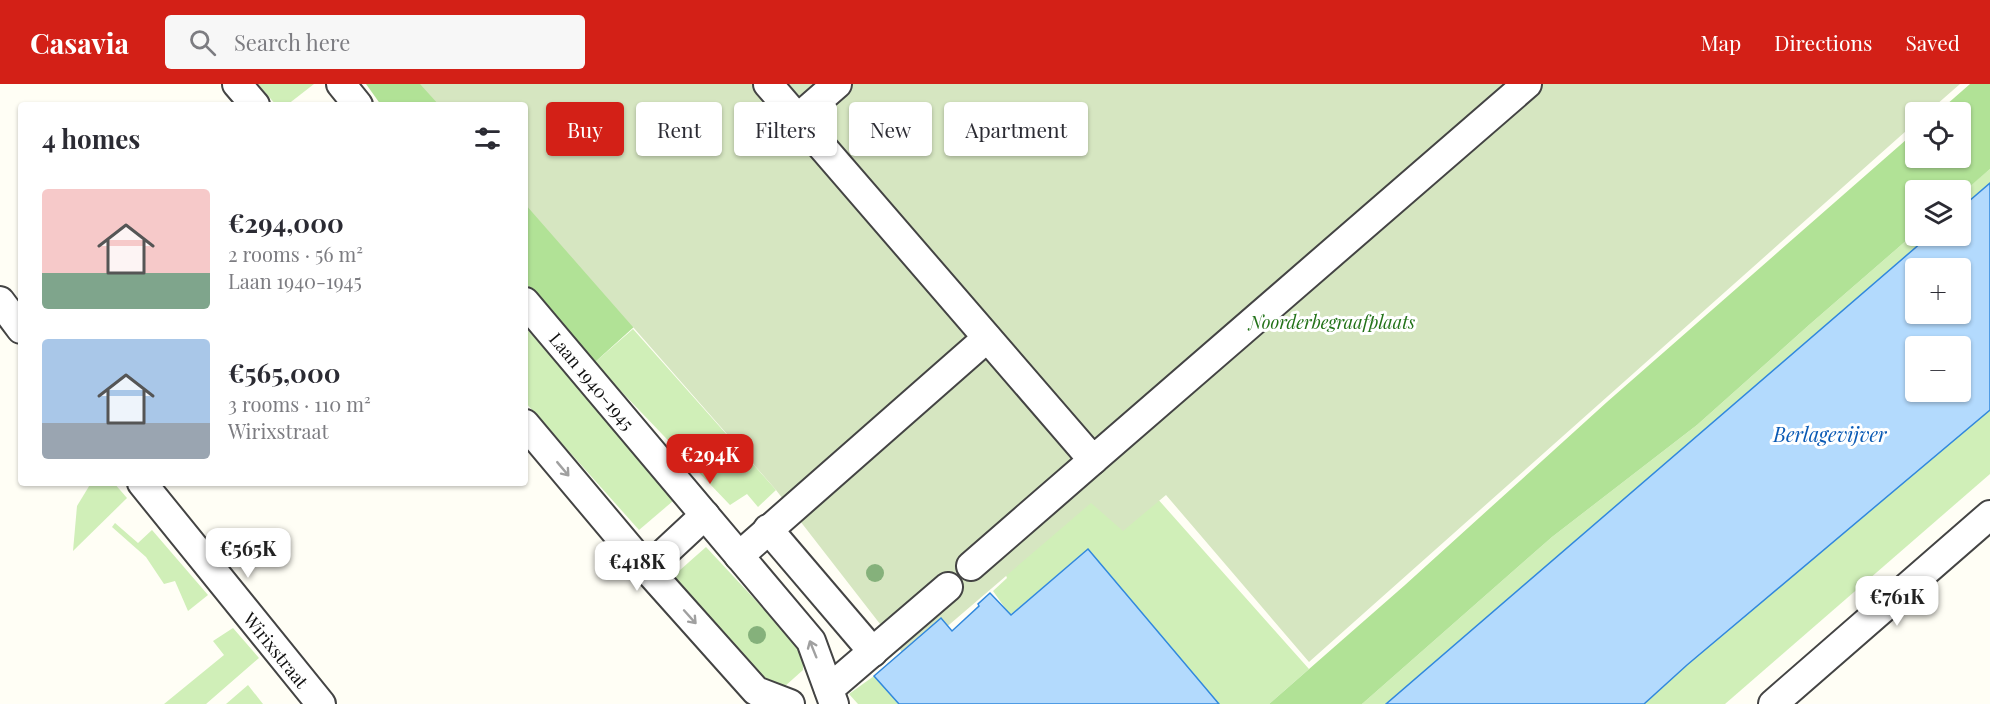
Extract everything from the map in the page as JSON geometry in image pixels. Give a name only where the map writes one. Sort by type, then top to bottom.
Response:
[{"type":"street","points":[[237,84],[252,102]]},
{"type":"street","points":[[768,84],[784,102]]},
{"type":"street","points":[[816,102],[837,84]]},
{"type":"street","points":[[971,566],[1527,84]]},
{"type":"street","points":[[831,156],[1093,460]]},
{"type":"street","points":[[0,301],[18,325]]},
{"type":"street","name":"Laan 1940-1945","points":[[528,306],[811,641],[831,697]]},
{"type":"street","points":[[739,556],[987,338]]},
{"type":"street","points":[[528,428],[647,569],[756,691],[790,704]]},
{"type":"street","name":"Wirixstraat","points":[[144,486],[321,704]]},
{"type":"street","points":[[647,569],[705,515]]},
{"type":"street","points":[[1773,704],[1990,515]]},
{"type":"street","points":[[768,529],[873,652]]},
{"type":"street","points":[[831,697],[873,652],[948,587]]},
{"type":"green space","points":[[258,84],[314,84],[291,102],[273,102]]},
{"type":"green space","points":[[366,84],[444,84],[459,102],[379,102]]},
{"type":"green space","name":"Noorderbegraafplaats","points":[[420,84],[1960,84],[1939,102],[1905,102],[1905,132],[1309,662],[1166,495],[1123,531],[1091,503],[908,660],[776,490],[528,207],[528,102],[436,102]]},
{"type":"green space","points":[[1970,84],[1990,84],[1990,169],[1971,185],[1971,180],[1905,180],[1905,242],[1697,425],[1552,537],[1362,704],[1269,704],[1405,585],[1607,402],[1905,141],[1905,168],[1971,168],[1971,102],[1949,102]]},
{"type":"green space","points":[[1990,169],[1990,183],[1971,199],[1971,185]]},
{"type":"green space","points":[[528,180],[646,316],[594,363],[528,286]]},
{"type":"green space","points":[[1905,242],[1905,246],[1917,246],[1386,704],[1362,704],[1552,537],[1697,425]]},
{"type":"green space","points":[[633,329],[776,490],[758,507],[747,494],[730,505],[594,363]]},
{"type":"green space","points":[[528,330],[659,479],[673,501],[639,530],[528,405]]},
{"type":"green space","points":[[1990,410],[1990,474],[1725,704],[1644,704],[1687,665]]},
{"type":"green space","points":[[1091,476],[1156,497],[1309,669],[1269,704],[1219,704],[1088,549],[1010,615],[993,591],[1007,578],[999,558]]},
{"type":"green space","points":[[89,486],[117,486],[127,498],[73,551],[77,506]]},
{"type":"green space","points":[[115,523],[138,543],[152,530],[208,595],[188,611],[175,581],[164,584],[146,557],[112,527]]},
{"type":"green space","points":[[706,547],[803,651],[803,670],[784,687],[765,683],[671,578]]},
{"type":"green space","points":[[233,628],[259,658],[206,704],[164,704],[224,655],[213,641]]},
{"type":"green space","points":[[874,676],[899,704],[858,704],[849,694]]},
{"type":"green space","points":[[248,685],[263,704],[226,704]]},
{"type":"water","name":"Berlagevijver","points":[[1990,183],[1990,410],[1687,665],[1644,704],[1386,704],[1917,246],[1971,246],[1971,199]]},
{"type":"water","points":[[1088,549],[1219,704],[899,704],[874,676],[941,618],[952,631],[990,593],[1011,615]]}]
